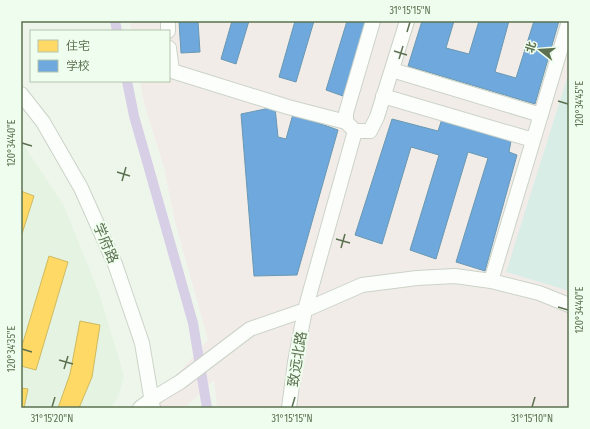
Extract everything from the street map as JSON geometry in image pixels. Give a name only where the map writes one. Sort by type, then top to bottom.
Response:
[{"type":"street","name":"致远北路","points":[[289,408],[295,362],[305,310],[350,126],[346,113],[373,21]]},
{"type":"street","points":[[170,56],[172,71],[370,131],[377,118],[407,21]]},
{"type":"street","points":[[491,281],[569,21]]},
{"type":"street","points":[[392,70],[540,115]]},
{"type":"street","name":"学府路","points":[[21,94],[43,122],[81,188],[112,257],[142,343],[152,404]]},
{"type":"street","points":[[384,96],[533,140]]},
{"type":"street","points":[[140,408],[152,404],[250,329],[305,310],[362,285],[425,277],[455,276],[491,281],[539,293],[569,305]]},
{"type":"shaded area","points":[[130,21],[569,21],[569,408],[217,408],[214,380],[185,408],[147,408],[208,340],[175,222],[164,168],[144,103],[140,82],[170,82],[170,30],[131,30]]},
{"type":"shaded area","points":[[569,72],[569,291],[506,272]]},
{"type":"shaded area","points":[[21,141],[63,204],[99,293],[124,376],[119,395],[111,408],[21,408]]},
{"type":"building: 住宅","points":[[21,191],[34,196],[21,237]]},
{"type":"building: 住宅","points":[[49,256],[68,262],[36,370],[21,366],[21,349]]},
{"type":"building: 住宅","points":[[80,321],[100,325],[92,377],[79,408],[58,408],[70,374]]},
{"type":"building: 住宅","points":[[21,388],[28,389],[24,408],[21,408]]},
{"type":"building: 学校","points":[[179,21],[198,21],[200,52],[181,53]]},
{"type":"building: 学校","points":[[232,21],[249,21],[236,64],[221,59]]},
{"type":"building: 学校","points":[[295,21],[314,21],[296,82],[279,77]]},
{"type":"building: 学校","points":[[347,21],[367,21],[343,96],[326,90]]},
{"type":"building: 学校","points":[[422,21],[454,21],[446,48],[469,54],[479,21],[509,21],[495,72],[516,78],[534,21],[559,21],[535,104],[408,66]]},
{"type":"building: 学校","points":[[275,107],[278,137],[286,139],[293,114],[338,130],[297,275],[254,276],[241,114]]},
{"type":"building: 学校","points":[[392,119],[438,131],[442,119],[511,141],[509,152],[517,155],[485,271],[456,262],[488,158],[468,152],[436,259],[410,250],[439,155],[411,147],[382,244],[355,235]]},
{"type":"waterway","points":[[115,21],[117,30]]},
{"type":"waterway","points":[[127,82],[134,116],[193,323],[207,408]]}]
